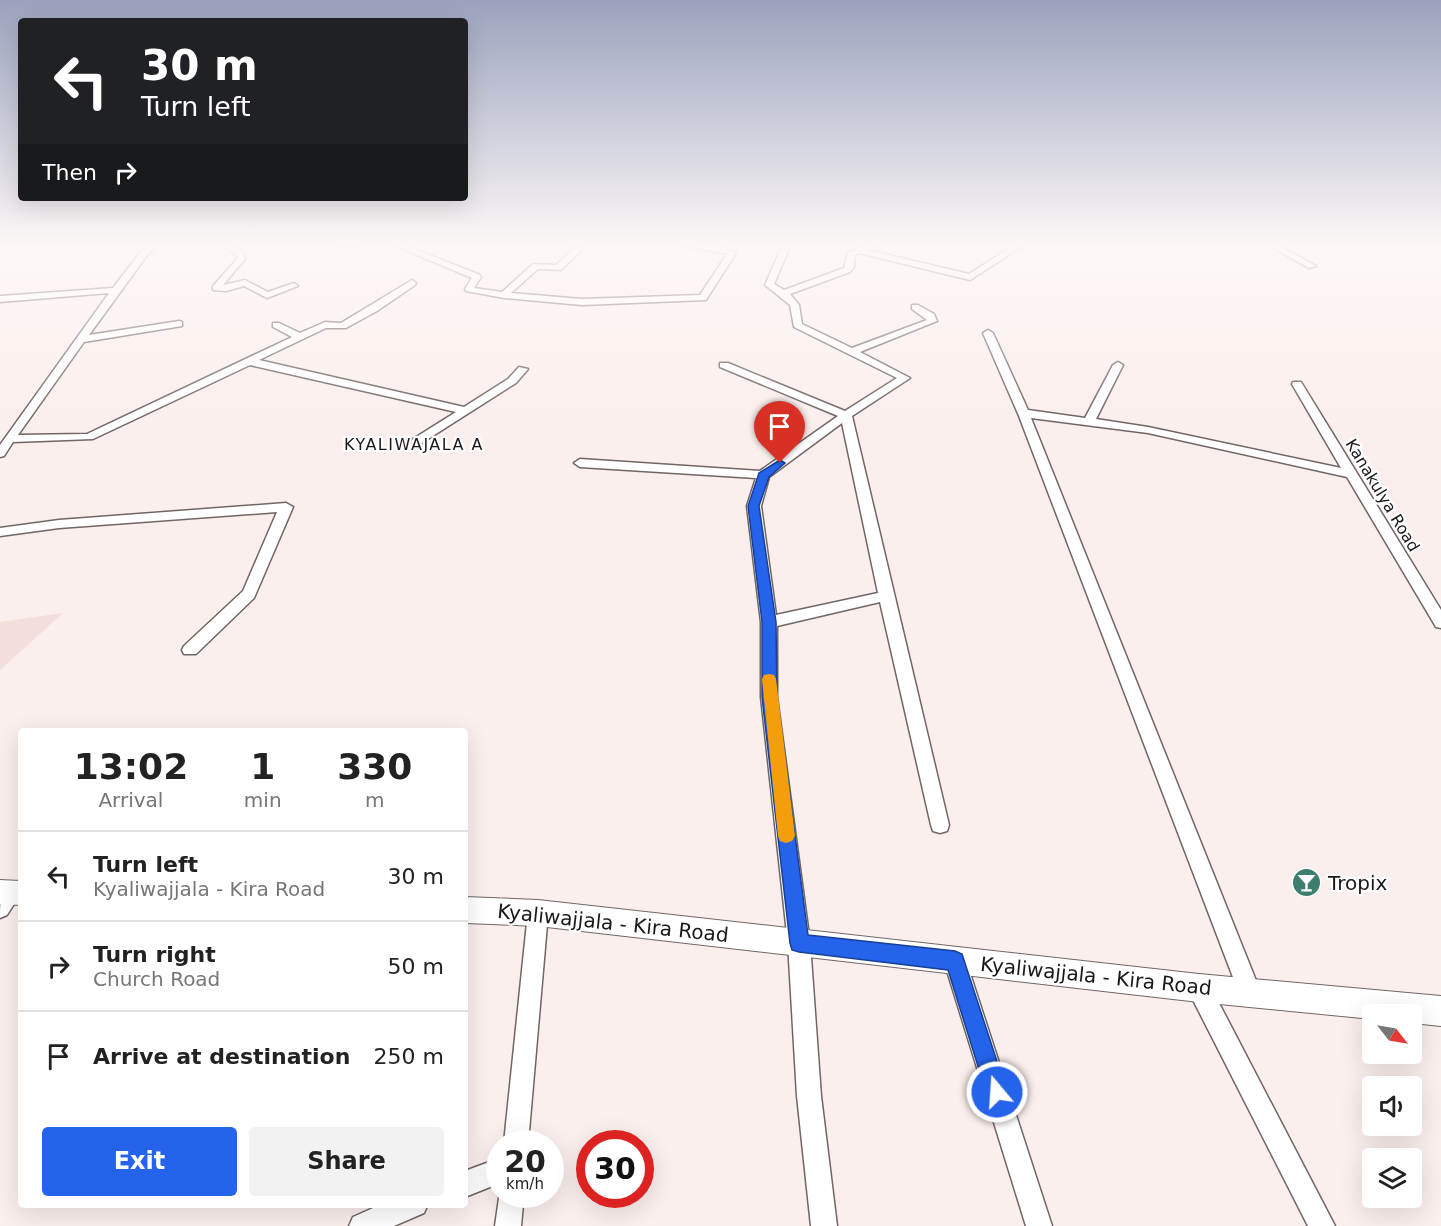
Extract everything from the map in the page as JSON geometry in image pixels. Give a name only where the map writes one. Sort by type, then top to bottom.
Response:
[{"type":"street","points":[[5,445],[108,301]]},
{"type":"street","points":[[5,445],[89,437],[325,325],[343,326],[385,301]]},
{"type":"street","points":[[566,301],[606,301]]},
{"type":"street","points":[[793,301],[797,305],[799,314],[797,325],[905,378],[846,415],[763,476],[753,506],[769,622],[769,697],[799,943],[809,1096],[824,1226]]},
{"type":"street","points":[[853,351],[932,321],[931,316],[915,307]]},
{"type":"street","points":[[82,339],[179,324]]},
{"type":"street","points":[[276,325],[299,337]]},
{"type":"street","points":[[988,333],[1023,412],[1250,993]]},
{"type":"street","points":[[248,361],[466,411]]},
{"type":"street","points":[[724,365],[846,415]]},
{"type":"street","points":[[1089,421],[1118,365]]},
{"type":"street","points":[[417,442],[512,381],[523,369]]},
{"type":"street","name":"Kanakulya Road","points":[[1297,384],[1436,608],[1441,623]]},
{"type":"street","points":[[1023,412],[1149,430],[1352,474]]},
{"type":"street","points":[[846,415],[940,825]]},
{"type":"street","points":[[580,463],[763,476]]},
{"type":"street","points":[[0,532],[59,524],[286,507],[249,594],[190,650]]},
{"type":"street","points":[[769,622],[886,596]]},
{"type":"street","name":"Kyaliwajjala - Kira Road","points":[[468,910],[538,913],[1199,988],[1441,1011]]},
{"type":"street","points":[[517,1130],[538,913]]},
{"type":"street","points":[[955,961],[1039,1226]]},
{"type":"street","points":[[1199,988],[1322,1226]]},
{"type":"street","points":[[468,1183],[486,1176]]},
{"type":"street","points":[[362,1226],[405,1208]]},
{"type":"street","points":[[508,1226],[510,1208]]},
{"type":"shaded area","points":[[63,613],[0,670],[0,622]]},
{"type":"slow traffic","points":[[769,679],[769,697],[786,836]]},
{"type":"place","name":"Tropix","points":[[1307,883]]},
{"type":"district","name":"KYALIWAJALA A","points":[[414,444]]},
{"type":"route","points":[[780,463],[763,476],[753,506],[769,622],[769,697],[799,943],[955,961],[997,1092]]}]
